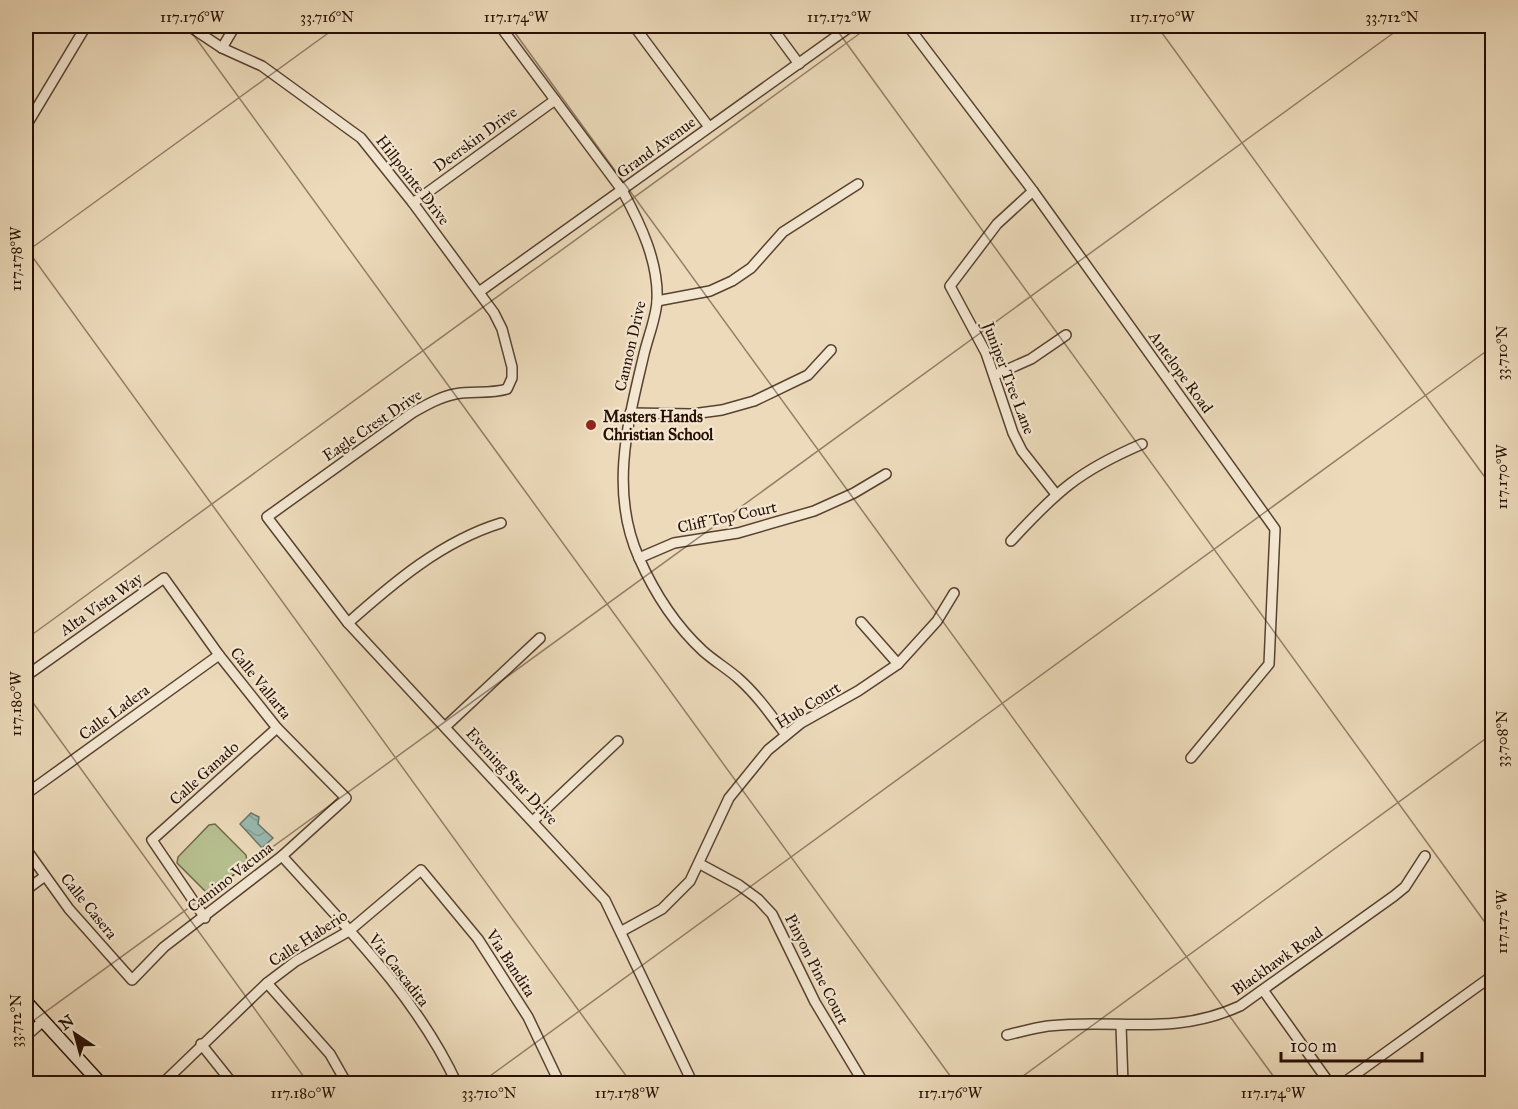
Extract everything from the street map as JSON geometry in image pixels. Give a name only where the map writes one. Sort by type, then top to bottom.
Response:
[{"type":"street","points":[[26,126],[86,26]]},
{"type":"street","name":"Hillpointe Drive","points":[[189,26],[222,48],[262,66],[361,138],[479,292],[502,329],[512,367],[512,378],[507,389]]},
{"type":"street","points":[[222,48],[235,26]]},
{"type":"street","name":"Cannon Drive","points":[[500,26],[622,190],[638,218],[649,248],[657,301],[630,413],[623,461],[623,502],[639,558],[657,594],[678,624],[703,651],[740,680],[786,735]]},
{"type":"street","points":[[634,26],[709,127]]},
{"type":"street","points":[[771,26],[799,64]]},
{"type":"street","name":"Grand Avenue","points":[[479,292],[850,26]]},
{"type":"street","name":"Antelope Road","points":[[908,26],[1033,191],[1275,529],[1269,664],[1191,758]]},
{"type":"street","name":"Deerskin Drive","points":[[413,203],[555,100]]},
{"type":"street","points":[[657,301],[699,294],[732,281],[751,268],[783,232],[858,184]]},
{"type":"street","name":"Juniper Tree Lane","points":[[1033,191],[997,224],[950,286],[974,327],[995,375],[1013,433],[1022,451],[1055,493]]},
{"type":"street","points":[[995,375],[1031,359],[1066,335]]},
{"type":"street","points":[[630,413],[692,414],[722,410],[754,401],[808,375],[831,350]]},
{"type":"street","name":"Eagle Crest Drive","points":[[267,517],[411,412],[456,394],[493,393],[507,389]]},
{"type":"street","points":[[1011,541],[1055,493],[1099,462],[1142,444]]},
{"type":"street","name":"Cliff Top Court","points":[[639,558],[674,543],[738,533],[814,511],[854,493],[886,474]]},
{"type":"street","name":"Evening Star Drive","points":[[267,517],[348,623],[594,886],[614,914],[693,1083]]},
{"type":"street","points":[[348,623],[380,594],[449,544],[472,532],[501,523]]},
{"type":"street","name":"Calle Vallarta","points":[[164,578],[219,655],[277,728],[346,798]]},
{"type":"street","name":"Alta Vista Way","points":[[26,676],[164,578]]},
{"type":"street","name":"Hub Court","points":[[622,931],[654,914],[676,897],[700,864],[729,798],[750,769],[786,735],[881,677],[898,664],[937,621],[954,593]]},
{"type":"street","points":[[861,622],[898,664]]},
{"type":"street","points":[[445,727],[540,638]]},
{"type":"street","name":"Calle Ladera","points":[[26,794],[219,655]]},
{"type":"street","name":"Calle Ganado","points":[[205,918],[152,840],[277,728]]},
{"type":"street","points":[[533,821],[618,741]]},
{"type":"street","name":"Camino Vacuna","points":[[132,980],[164,947],[205,918],[282,856],[346,798]]},
{"type":"street","name":"Calle Casera","points":[[26,849],[88,933],[132,980]]},
{"type":"street","name":"Via Cascadita","points":[[282,856],[350,931],[418,1016],[457,1083]]},
{"type":"street","name":"Blackhawk Road","points":[[1007,1035],[1048,1026],[1188,1024],[1240,1006],[1394,896],[1405,886],[1425,856]]},
{"type":"street","name":"Pinyon Pine Court","points":[[700,864],[739,885],[758,899],[772,914],[815,1002],[863,1082]]},
{"type":"street","name":"Calle Haberio","points":[[162,1083],[267,983],[296,961],[350,931],[421,870]]},
{"type":"street","name":"Via Bandita","points":[[421,870],[478,939],[528,1017],[560,1083]]},
{"type":"street","points":[[26,890],[45,876]]},
{"type":"street","points":[[1342,1083],[1492,976]]},
{"type":"street","points":[[267,983],[330,1054],[347,1083]]},
{"type":"street","points":[[1263,990],[1330,1083]]},
{"type":"street","points":[[26,1002],[42,1023],[101,1083]]},
{"type":"street","points":[[26,1036],[42,1023]]},
{"type":"street","points":[[1121,1025],[1123,1083]]},
{"type":"street","points":[[201,1044],[233,1083]]},
{"type":"green space","points":[[215,824],[246,855],[247,861],[215,893],[208,894],[177,863],[178,857],[209,825]]},
{"type":"water","points":[[251,813],[259,817],[258,824],[273,838],[262,848],[240,824]]},
{"type":"place","name":"Masters Hands Christian School","points":[[591,425]]}]
